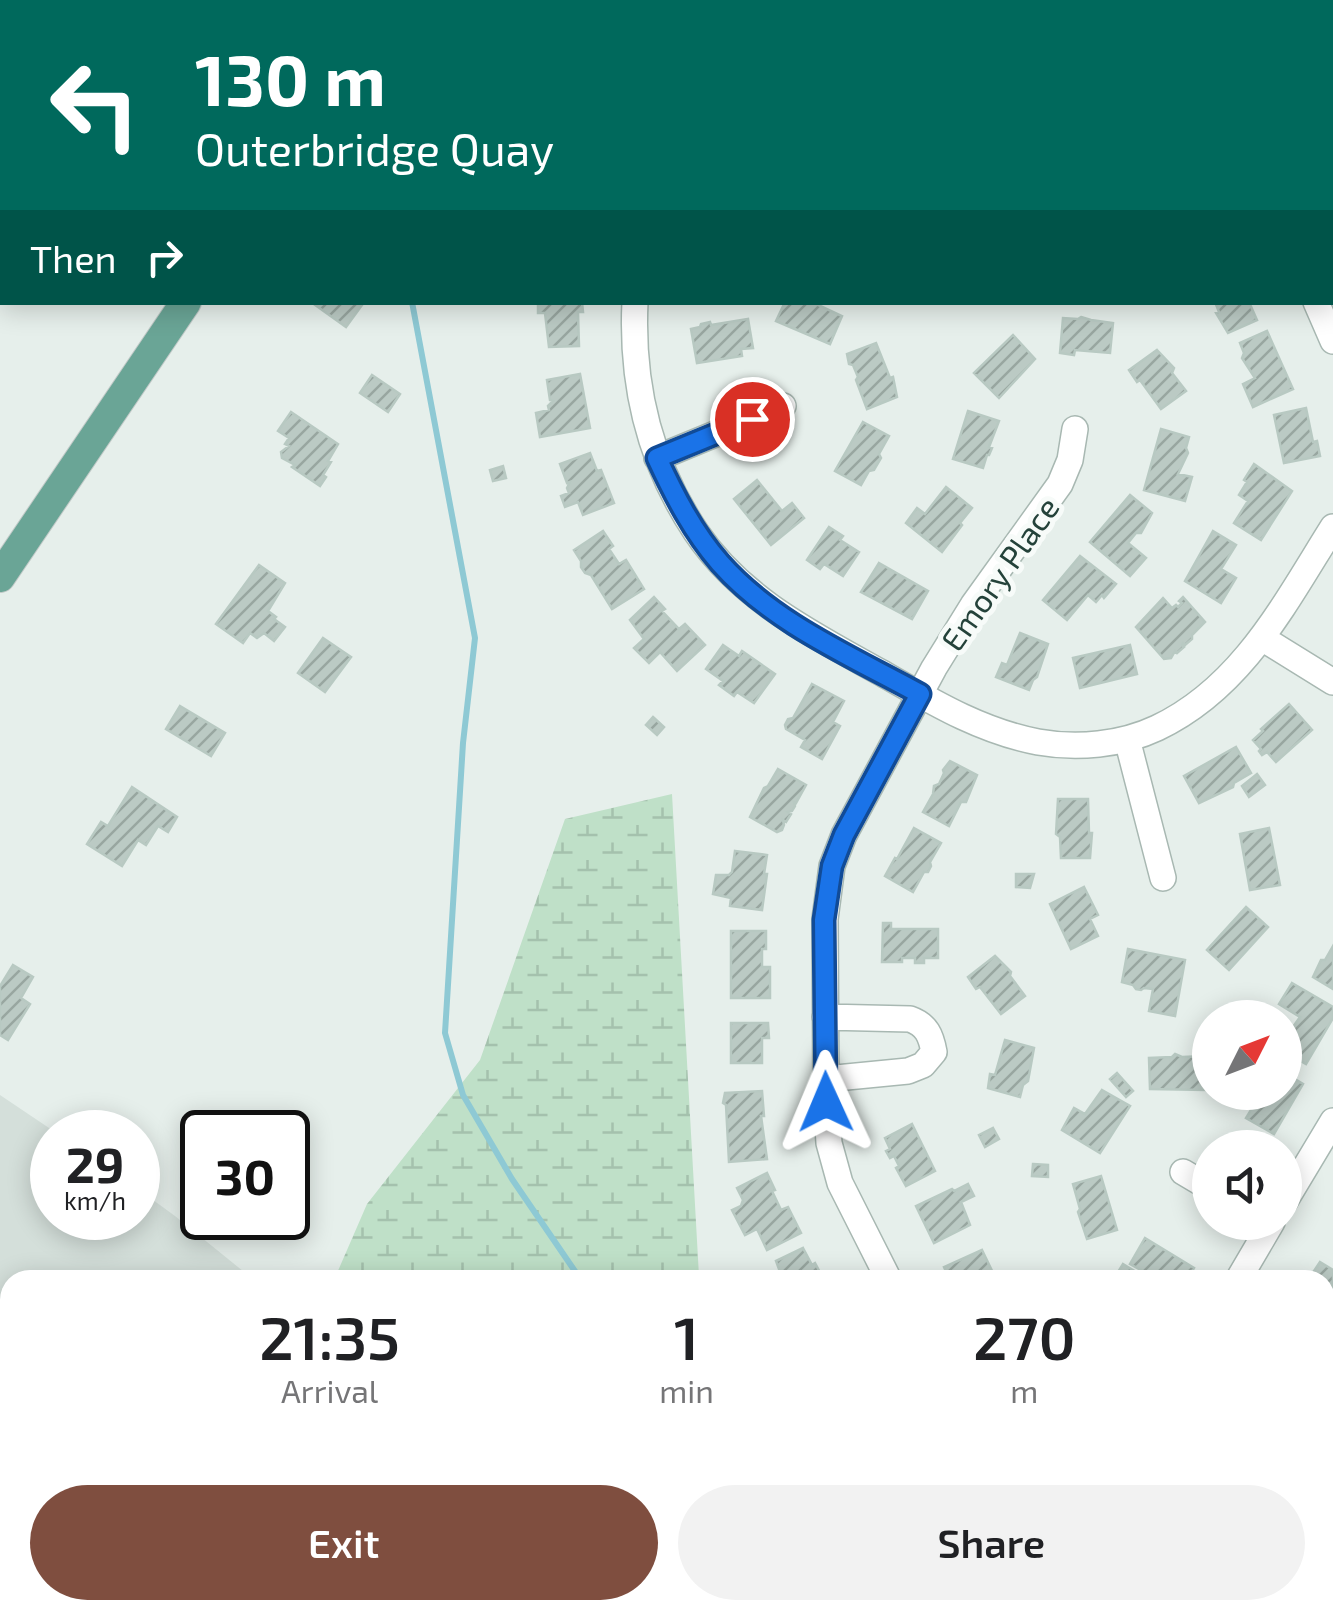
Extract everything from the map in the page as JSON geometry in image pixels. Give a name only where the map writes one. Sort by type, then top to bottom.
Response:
[{"type":"main road","points":[[0,577],[184,305]]},
{"type":"street","points":[[635,305],[636,372],[657,458],[696,532],[720,562],[747,590],[785,618],[967,720],[1003,734],[1041,742],[1098,744],[1154,729],[1184,714],[1242,665],[1333,527]]},
{"type":"street","points":[[1317,305],[1333,340]]},
{"type":"street","points":[[657,458],[783,406]]},
{"type":"street","name":"Emory Place","points":[[884,1270],[840,1184],[830,1144],[824,920],[832,866],[844,835],[920,694],[973,605],[1060,484],[1070,460],[1075,429]]},
{"type":"street","points":[[1262,638],[1333,682]]},
{"type":"street","points":[[1127,738],[1163,878]]},
{"type":"street","points":[[826,1017],[921,1023],[931,1036],[934,1052],[924,1065],[908,1071],[826,1079]]},
{"type":"street","points":[[1302,1173],[1333,1121]]},
{"type":"street","points":[[1183,1172],[1192,1177]]},
{"type":"street","points":[[1244,1270],[1260,1240]]},
{"type":"shaded area","points":[[0,1095],[30,1115],[30,1240],[160,1240],[160,1205],[180,1220],[180,1240],[205,1240],[242,1270],[0,1270]]},
{"type":"green space","points":[[672,794],[699,1270],[338,1270],[367,1204],[480,1060],[565,819]]},
{"type":"building","points":[[315,305],[362,305],[346,327]]},
{"type":"building","points":[[538,305],[582,305],[583,312],[578,312],[579,346],[549,347],[545,313],[538,313]]},
{"type":"building","points":[[784,305],[818,305],[842,316],[830,344],[776,321]]},
{"type":"building","points":[[1216,305],[1250,305],[1257,320],[1228,333],[1216,313]]},
{"type":"building","points":[[1063,318],[1113,323],[1110,353],[1060,353]]},
{"type":"building","points":[[748,319],[753,348],[741,349],[742,356],[697,363],[691,329],[710,322],[711,325]]},
{"type":"building","points":[[1267,331],[1293,389],[1253,407],[1243,384],[1255,378],[1242,358],[1240,343]]},
{"type":"building","points":[[1013,335],[1035,359],[999,398],[974,373]]},
{"type":"building","points":[[876,343],[890,378],[893,377],[897,397],[867,409],[847,354]]},
{"type":"building","points":[[1157,350],[1174,368],[1172,373],[1186,391],[1161,409],[1129,370]]},
{"type":"building","points":[[580,374],[590,428],[540,437],[536,413],[549,410],[553,401],[547,380]]},
{"type":"building","points":[[372,375],[400,394],[388,412],[360,393]]},
{"type":"building","points":[[1306,408],[1320,456],[1284,463],[1274,415]]},
{"type":"building","points":[[968,411],[999,421],[983,468],[953,459]]},
{"type":"building","points":[[291,412],[338,444],[320,486],[282,458],[289,438],[278,431]]},
{"type":"building","points":[[863,422],[889,436],[879,454],[881,458],[861,485],[835,471]]},
{"type":"building","points":[[1161,429],[1189,437],[1188,453],[1178,474],[1192,477],[1185,501],[1144,490]]},
{"type":"building","points":[[590,453],[614,503],[583,515],[578,502],[565,507],[561,496],[569,493],[570,482],[567,483],[560,464]]},
{"type":"building","points":[[1254,464],[1292,491],[1261,540],[1234,523],[1248,501],[1239,495]]},
{"type":"building","points":[[503,466],[506,478],[493,481],[490,470]]},
{"type":"building","points":[[757,480],[782,511],[792,503],[804,518],[771,545],[734,499]]},
{"type":"building","points":[[946,487],[972,508],[942,552],[906,523],[917,508],[925,514]]},
{"type":"building","points":[[1130,495],[1152,513],[1141,533],[1136,533],[1128,543],[1146,558],[1130,576],[1090,542]]},
{"type":"building","points":[[829,527],[859,552],[843,576],[824,564],[820,569],[807,560]]},
{"type":"building","points":[[603,531],[619,564],[626,560],[644,589],[612,609],[591,575],[581,567],[574,550]]},
{"type":"building","points":[[1213,531],[1236,545],[1221,569],[1236,578],[1221,603],[1185,581]]},
{"type":"building","points":[[1080,556],[1116,584],[1096,602],[1088,595],[1067,620],[1043,600]]},
{"type":"building","points":[[879,563],[928,591],[912,619],[861,592]]},
{"type":"building","points":[[259,565],[285,583],[268,611],[285,627],[274,641],[264,633],[257,638],[250,633],[243,643],[216,624]]},
{"type":"building","points":[[654,597],[679,629],[685,624],[705,645],[677,671],[660,652],[649,663],[634,648],[644,639],[630,620]]},
{"type":"building","points":[[1183,597],[1205,622],[1192,639],[1183,643],[1184,647],[1164,659],[1136,627],[1163,598],[1172,608],[1182,603],[1179,601]]},
{"type":"building","points":[[1020,633],[1048,644],[1029,690],[996,677],[1002,663],[1007,665]]},
{"type":"building","points":[[323,638],[351,657],[325,692],[298,673]]},
{"type":"building","points":[[723,645],[739,656],[742,651],[775,674],[754,703],[737,692],[734,696],[719,685],[723,681],[706,669]]},
{"type":"building","points":[[1130,645],[1137,674],[1080,688],[1073,658]]},
{"type":"building","points":[[812,684],[844,701],[833,722],[840,726],[822,759],[801,747],[805,740],[785,725]]},
{"type":"building","points":[[1289,704],[1312,730],[1276,762],[1267,752],[1262,755],[1253,740]]},
{"type":"building","points":[[180,706],[225,733],[211,756],[166,729]]},
{"type":"building","points":[[653,717],[664,727],[657,735],[646,725]]},
{"type":"building","points":[[1236,747],[1251,773],[1233,787],[1199,803],[1184,776]]},
{"type":"building","points":[[950,761],[977,775],[966,802],[961,802],[949,826],[923,812]]},
{"type":"building","points":[[778,769],[806,785],[786,822],[783,820],[782,830],[777,832],[750,817]]},
{"type":"building","points":[[1257,774],[1265,785],[1249,797],[1242,786]]},
{"type":"building","points":[[132,787],[177,817],[168,832],[158,826],[146,845],[138,840],[122,866],[87,844],[101,822],[108,826]]},
{"type":"building","points":[[1058,799],[1088,799],[1090,858],[1061,858],[1060,837],[1056,834]]},
{"type":"building","points":[[914,828],[941,843],[928,872],[924,872],[913,892],[885,876]]},
{"type":"building","points":[[1269,828],[1280,885],[1250,890],[1240,834]]},
{"type":"building","points":[[735,851],[767,855],[762,910],[730,906],[731,898],[713,894],[716,875],[732,872]]},
{"type":"building","points":[[1016,874],[1034,874],[1030,888],[1016,887]]},
{"type":"building","points":[[1084,887],[1098,915],[1090,919],[1098,936],[1071,949],[1050,904]]},
{"type":"building","points":[[1246,907],[1268,927],[1229,970],[1207,950]]},
{"type":"building","points":[[883,923],[891,923],[891,929],[938,929],[938,958],[924,958],[924,963],[915,963],[915,958],[882,962]]},
{"type":"building","points":[[731,931],[766,931],[762,967],[770,967],[770,998],[731,998]]},
{"type":"building","points":[[1333,946],[1333,989],[1313,977]]},
{"type":"building","points":[[1128,949],[1185,960],[1175,1016],[1149,1011],[1153,989],[1136,989],[1122,982]]},
{"type":"building","points":[[995,956],[1011,972],[1025,996],[1001,1014],[968,977]]},
{"type":"building","points":[[13,965],[33,977],[21,998],[30,1004],[8,1040],[0,1035],[0,986]]},
{"type":"building","points":[[1292,983],[1333,1007],[1333,1018],[1306,1064],[1302,1062],[1302,1000],[1281,1000]]},
{"type":"building","points":[[731,1023],[768,1023],[769,1038],[762,1038],[762,1063],[731,1063]]},
{"type":"building","points":[[1005,1040],[1034,1048],[1028,1081],[1020,1097],[988,1088]]},
{"type":"building","points":[[1192,1057],[1192,1090],[1150,1089],[1149,1058]]},
{"type":"building","points":[[1117,1073],[1133,1091],[1126,1097],[1110,1079]]},
{"type":"building","points":[[1102,1090],[1130,1106],[1100,1153],[1062,1130],[1074,1108],[1085,1114]]},
{"type":"building","points":[[762,1091],[767,1159],[729,1162],[725,1093]]},
{"type":"building","points":[[1251,1110],[1288,1110],[1276,1130],[1267,1130],[1246,1118]]},
{"type":"building","points":[[912,1124],[935,1171],[906,1186],[894,1156],[890,1158],[886,1151],[890,1149],[885,1138]]},
{"type":"building","points":[[993,1128],[999,1139],[985,1147],[979,1135]]},
{"type":"building","points":[[1033,1164],[1048,1165],[1048,1177],[1032,1176]]},
{"type":"building","points":[[767,1173],[781,1210],[788,1207],[801,1233],[767,1250],[757,1229],[745,1235],[732,1210],[741,1206],[743,1200],[737,1188]]},
{"type":"building","points":[[1101,1176],[1117,1230],[1087,1239],[1073,1184]]},
{"type":"building","points":[[968,1184],[974,1196],[961,1202],[970,1225],[934,1243],[916,1206]]},
{"type":"building","points":[[1145,1238],[1194,1268],[1141,1270],[1130,1264]]},
{"type":"building","points":[[803,1248],[819,1270],[779,1270],[776,1261]]},
{"type":"building","points":[[982,1250],[992,1270],[945,1270],[944,1267]]},
{"type":"building","points":[[1320,1262],[1333,1270],[1315,1270]]},
{"type":"waterway","points":[[413,305],[475,638],[463,743],[445,1033],[463,1095],[512,1179],[574,1270]]},
{"type":"route","points":[[752,419],[657,458],[696,532],[747,590],[785,618],[920,694],[844,835],[832,866],[824,920],[826,1102]]}]
